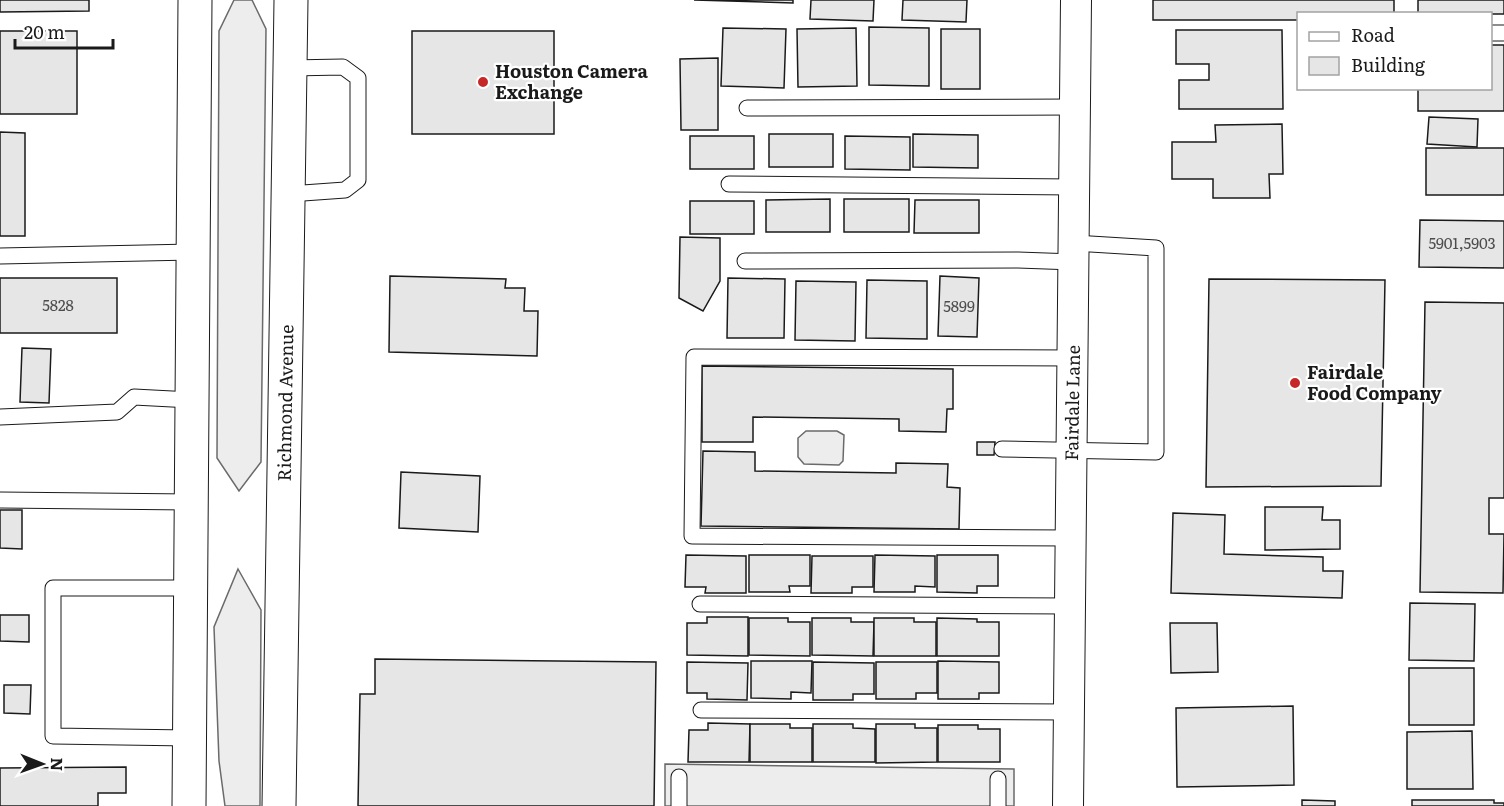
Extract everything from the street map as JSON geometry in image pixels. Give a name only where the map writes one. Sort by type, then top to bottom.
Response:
[{"type":"main road","points":[[189,806],[195,0]]},
{"type":"main road","name":"Richmond Avenue","points":[[279,806],[291,0]]},
{"type":"street","name":"Fairdale Lane","points":[[1068,806],[1076,0]]},
{"type":"lane","points":[[289,194],[345,190],[358,180],[358,78],[343,67],[290,68]]},
{"type":"lane","points":[[747,108],[1075,107]]},
{"type":"lane","points":[[729,184],[1075,187]]},
{"type":"lane","points":[[745,261],[1018,260],[1074,253],[1156,248],[1156,452],[1002,449]]},
{"type":"lane","points":[[0,256],[192,252]]},
{"type":"lane","points":[[1072,538],[692,536],[694,357],[1073,358]]},
{"type":"lane","points":[[0,417],[117,412],[134,397],[191,400]]},
{"type":"lane","points":[[0,500],[190,502]]},
{"type":"lane","points":[[189,588],[53,588],[53,736],[189,738]]},
{"type":"lane","points":[[700,604],[1071,606]]},
{"type":"lane","points":[[701,710],[1070,712]]},
{"type":"lane","points":[[679,777],[679,806]]},
{"type":"lane","points":[[998,779],[998,806]]},
{"type":"shaded area","points":[[234,0],[252,0],[266,29],[261,462],[239,491],[217,458],[219,31]]},
{"type":"shaded area","points":[[806,431],[837,431],[844,435],[843,461],[839,465],[804,464],[798,457],[798,438]]},
{"type":"shaded area","points":[[238,569],[261,610],[260,806],[225,806],[219,761],[214,627]]},
{"type":"shaded area","points":[[665,764],[1014,769],[1014,806],[665,806]]},
{"type":"building","points":[[0,0],[89,0],[89,11],[0,12]]},
{"type":"building","points":[[694,0],[793,0],[793,3]]},
{"type":"building","points":[[811,0],[874,0],[873,21],[810,19]]},
{"type":"building","points":[[903,0],[967,0],[966,22],[902,20]]},
{"type":"building","points":[[1153,0],[1394,0],[1394,12],[1297,12],[1297,20],[1153,20]]},
{"type":"building","points":[[1418,0],[1504,0],[1504,14],[1418,12]]},
{"type":"building","points":[[869,27],[929,28],[929,86],[869,85]]},
{"type":"building","points":[[723,28],[786,29],[784,88],[721,86]]},
{"type":"building","points":[[856,28],[857,86],[798,87],[797,29]]},
{"type":"building","points":[[941,29],[980,29],[980,89],[941,89]]},
{"type":"building","points":[[1176,30],[1282,30],[1283,109],[1179,109],[1179,80],[1209,80],[1209,64],[1176,64]]},
{"type":"building","points":[[0,31],[77,31],[77,114],[0,114]]},
{"type":"building","name":"Houston Camera Exchange","points":[[412,31],[554,31],[554,134],[412,134]]},
{"type":"building","points":[[1492,45],[1504,45],[1504,111],[1418,111],[1418,90],[1492,90]]},
{"type":"building","points":[[718,58],[718,130],[681,130],[680,59]]},
{"type":"building","points":[[1429,117],[1478,119],[1477,147],[1427,144]]},
{"type":"building","points":[[1282,124],[1283,174],[1269,174],[1270,198],[1213,198],[1213,179],[1172,179],[1172,142],[1216,142],[1215,125]]},
{"type":"building","points":[[0,132],[25,133],[25,236],[0,236]]},
{"type":"building","points":[[769,134],[833,134],[833,167],[769,167]]},
{"type":"building","points":[[913,134],[978,135],[978,168],[913,167]]},
{"type":"building","points":[[690,136],[754,136],[754,169],[690,169]]},
{"type":"building","points":[[845,136],[910,137],[910,170],[845,169]]},
{"type":"building","points":[[1426,148],[1504,148],[1504,195],[1426,195]]},
{"type":"building","points":[[830,199],[830,232],[766,232],[766,200]]},
{"type":"building","points":[[844,199],[909,199],[909,232],[844,232]]},
{"type":"building","points":[[915,200],[979,200],[979,233],[914,233]]},
{"type":"building","points":[[690,201],[754,201],[754,234],[690,234]]},
{"type":"building","points":[[1420,220],[1504,221],[1504,268],[1419,267]]},
{"type":"building","points":[[680,237],[720,238],[720,281],[703,311],[679,298]]},
{"type":"building","points":[[390,276],[506,279],[505,288],[525,288],[524,311],[538,311],[537,356],[389,352]]},
{"type":"building","points":[[940,276],[979,278],[977,337],[938,336]]},
{"type":"building","points":[[0,278],[117,278],[117,333],[0,333]]},
{"type":"building","points":[[728,278],[785,279],[784,338],[727,338]]},
{"type":"building","name":"Fairdale Food Company","points":[[1209,279],[1385,280],[1381,486],[1206,487]]},
{"type":"building","points":[[867,280],[927,281],[927,339],[866,338]]},
{"type":"building","points":[[796,281],[856,282],[855,341],[795,340]]},
{"type":"building","points":[[1425,302],[1504,303],[1504,498],[1489,498],[1489,534],[1504,534],[1503,593],[1420,592]]},
{"type":"building","points":[[22,348],[51,349],[49,403],[20,402]]},
{"type":"building","points":[[702,366],[953,369],[953,409],[947,409],[946,432],[899,431],[899,419],[753,417],[753,442],[702,442]]},
{"type":"building","points":[[977,442],[995,442],[994,455],[977,455]]},
{"type":"building","points":[[703,451],[755,452],[755,471],[896,473],[896,463],[948,464],[947,487],[960,488],[959,529],[701,526]]},
{"type":"building","points":[[401,472],[480,476],[478,532],[399,528]]},
{"type":"building","points":[[1265,507],[1323,507],[1322,520],[1340,520],[1340,549],[1265,550]]},
{"type":"building","points":[[0,510],[22,510],[22,549],[0,548]]},
{"type":"building","points":[[1173,513],[1225,515],[1224,554],[1323,557],[1323,571],[1343,571],[1342,598],[1171,593]]},
{"type":"building","points":[[686,555],[746,556],[746,593],[705,593],[706,587],[685,587]]},
{"type":"building","points":[[749,555],[810,555],[810,586],[789,586],[790,592],[749,592]]},
{"type":"building","points":[[875,555],[935,556],[935,587],[915,586],[915,592],[874,592]]},
{"type":"building","points":[[937,555],[998,555],[998,586],[977,586],[977,593],[937,592]]},
{"type":"building","points":[[812,556],[873,556],[873,587],[852,587],[852,593],[811,593]]},
{"type":"building","points":[[1410,603],[1475,604],[1474,661],[1409,660]]},
{"type":"building","points":[[0,615],[29,615],[29,642],[0,641]]},
{"type":"building","points":[[707,617],[748,617],[748,656],[687,655],[687,623],[707,623]]},
{"type":"building","points":[[749,618],[788,618],[788,622],[810,622],[810,656],[749,655]]},
{"type":"building","points":[[812,618],[851,618],[851,622],[874,622],[873,656],[812,655]]},
{"type":"building","points":[[874,618],[914,618],[914,622],[936,622],[936,656],[874,656]]},
{"type":"building","points":[[937,618],[999,622],[999,656],[937,656]]},
{"type":"building","points":[[1170,623],[1217,623],[1218,672],[1171,673]]},
{"type":"building","points":[[375,659],[656,662],[654,806],[358,806],[360,694],[375,694]]},
{"type":"building","points":[[751,661],[812,661],[811,693],[791,692],[791,699],[751,698]]},
{"type":"building","points":[[938,661],[999,662],[999,693],[979,693],[979,699],[938,699]]},
{"type":"building","points":[[687,662],[748,663],[747,700],[707,699],[707,693],[687,693]]},
{"type":"building","points":[[813,662],[874,663],[874,694],[853,694],[853,700],[813,700]]},
{"type":"building","points":[[876,662],[937,662],[937,693],[916,693],[916,699],[876,699]]},
{"type":"building","points":[[1409,668],[1474,668],[1474,725],[1409,725]]},
{"type":"building","points":[[4,685],[31,685],[30,714],[4,713]]},
{"type":"building","points":[[1293,706],[1294,785],[1177,787],[1176,708]]},
{"type":"building","points":[[708,723],[750,724],[749,762],[688,762],[689,730],[708,730]]},
{"type":"building","points":[[750,724],[790,724],[790,728],[812,728],[812,762],[750,762]]},
{"type":"building","points":[[813,724],[853,724],[853,728],[875,729],[875,762],[813,762]]},
{"type":"building","points":[[876,724],[915,724],[915,728],[937,728],[937,762],[876,763]]},
{"type":"building","points":[[938,725],[978,725],[978,729],[1000,729],[1000,762],[938,762]]},
{"type":"building","points":[[1472,731],[1473,789],[1407,789],[1407,732]]},
{"type":"building","points":[[126,767],[126,793],[98,793],[98,806],[0,806],[0,768]]},
{"type":"building","points":[[1302,800],[1335,801],[1335,806],[1302,806]]},
{"type":"building","points":[[1412,800],[1494,800],[1494,803],[1504,803],[1504,806],[1412,806]]},
{"type":"place","name":"Houston Camera Exchange","points":[[483,82]]},
{"type":"place","name":"Fairdale Food Company","points":[[1295,383]]}]
